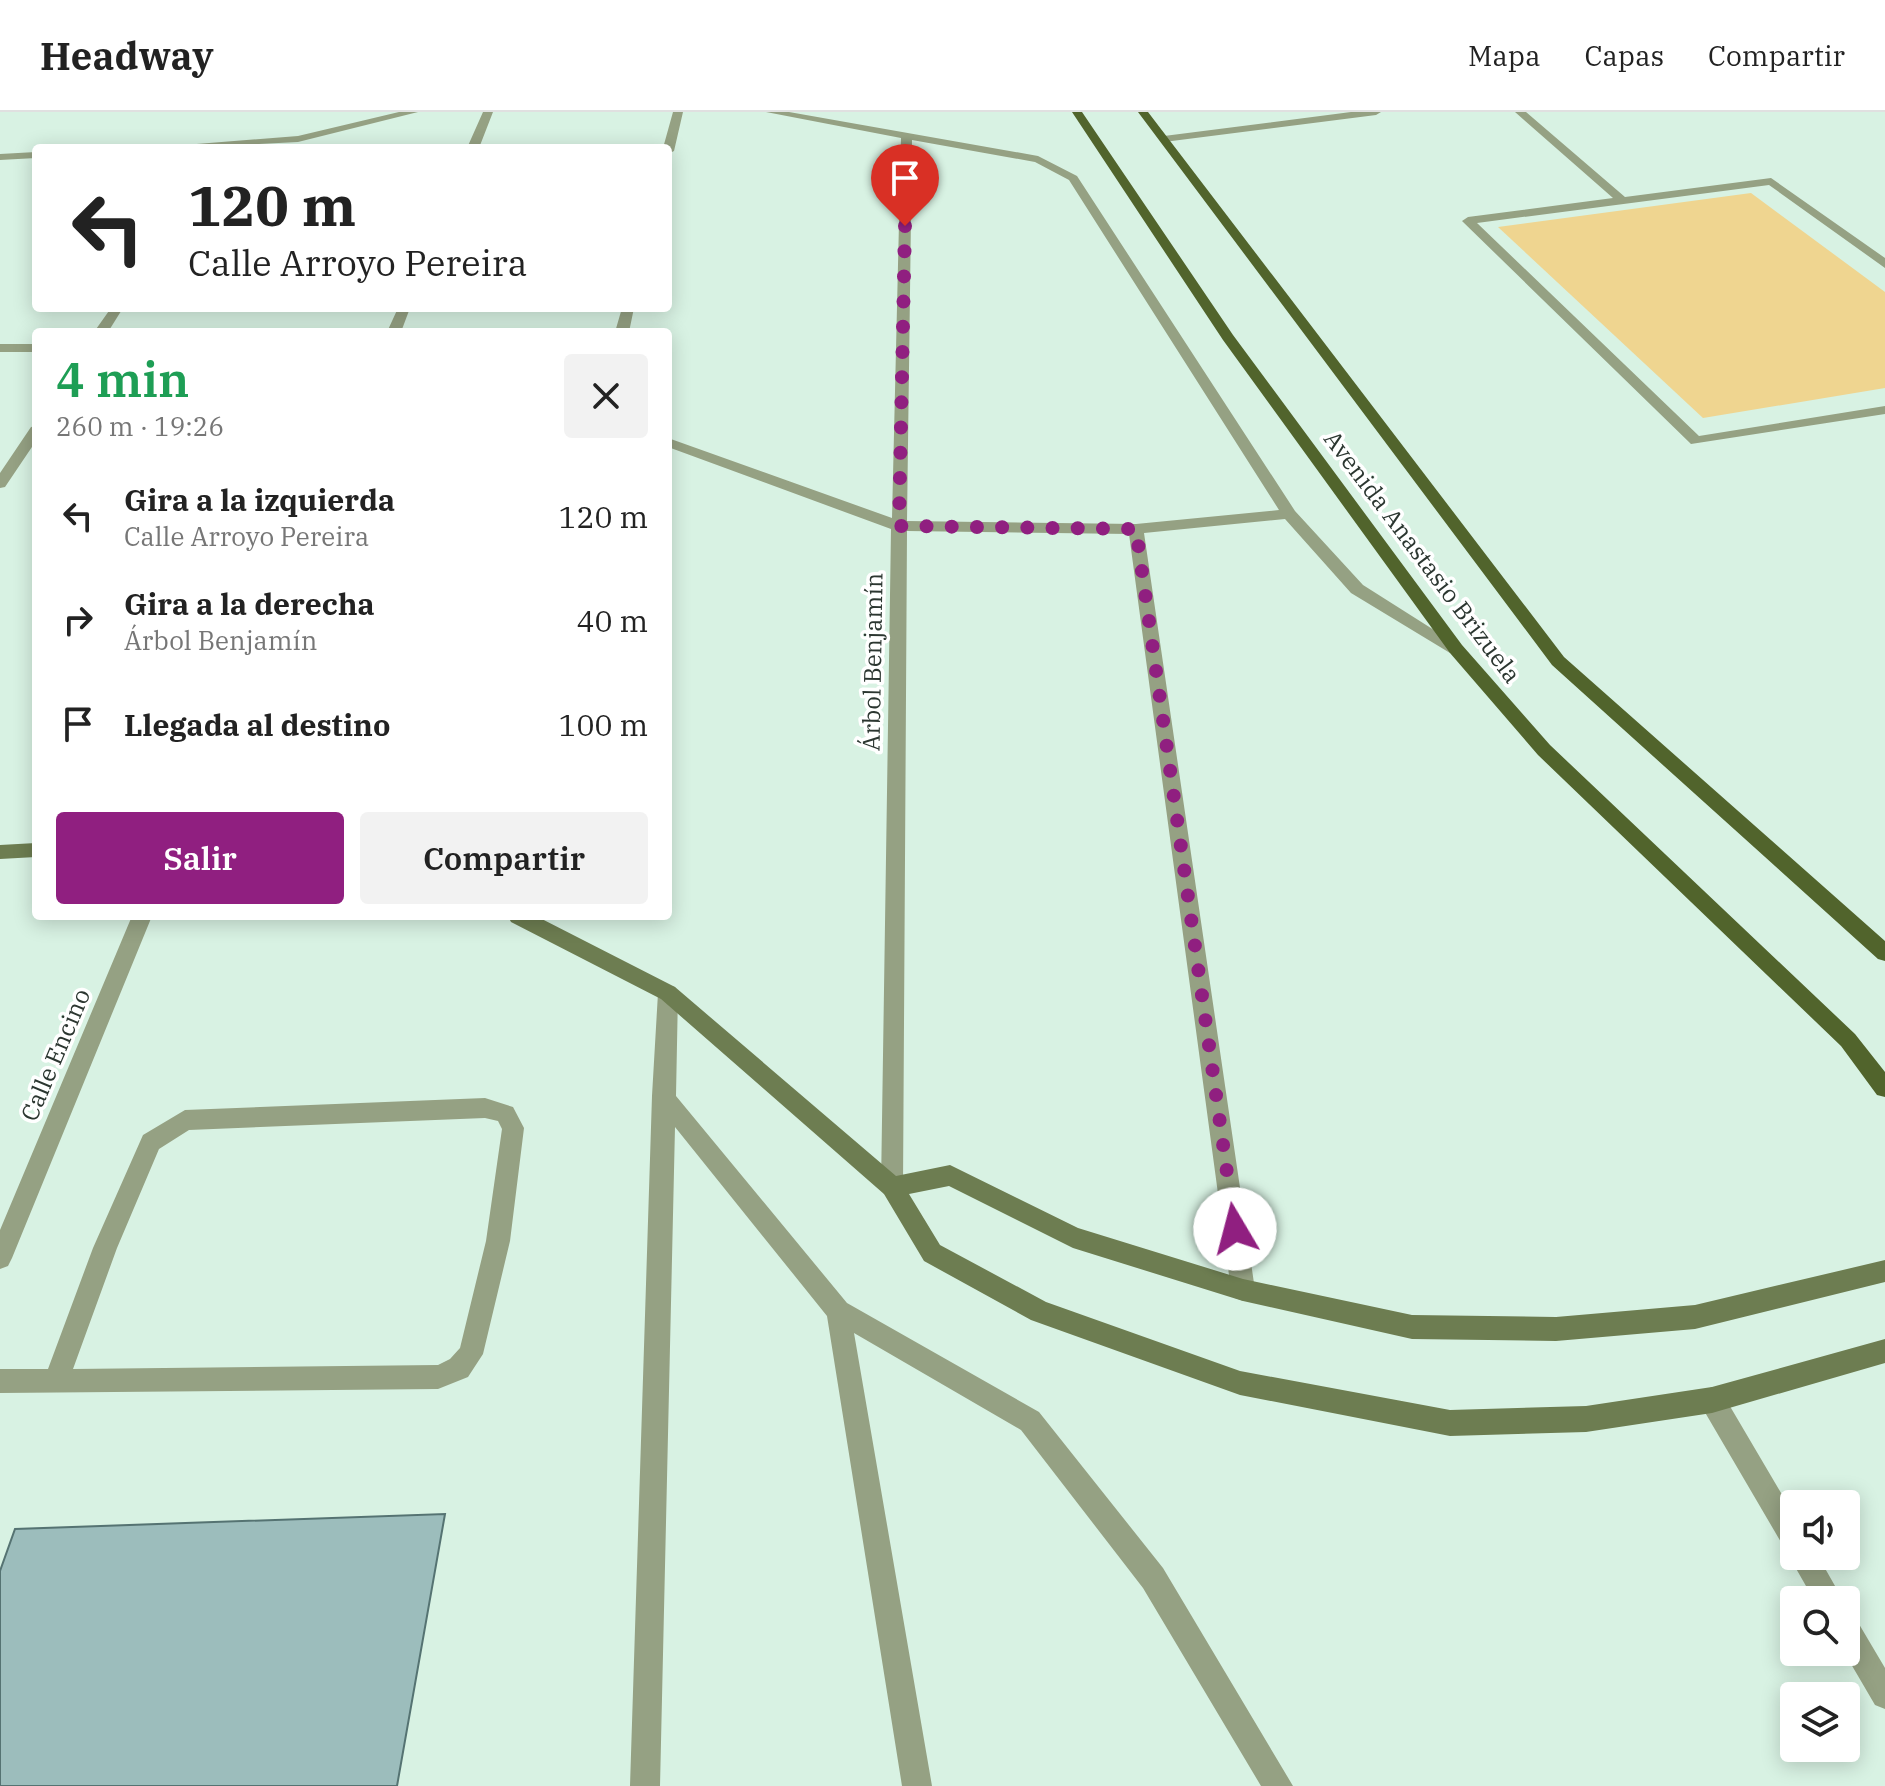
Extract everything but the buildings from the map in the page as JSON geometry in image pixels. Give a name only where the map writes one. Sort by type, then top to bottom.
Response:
[{"type":"main road","name":"Avenida Anastasio Brizuela","points":[[1143,112],[1558,661],[1885,953]]},
{"type":"main road","name":"Avenida Anastasio Brizuela","points":[[1079,115],[1228,337],[1456,649],[1544,750],[1848,1040],[1885,1088]]},
{"type":"street","points":[[251,144],[298,139],[413,112]]},
{"type":"street","points":[[475,144],[488,112]]},
{"type":"street","points":[[670,144],[678,112]]},
{"type":"street","points":[[771,112],[1038,159],[1073,178],[1289,514],[1357,589],[1456,649]]},
{"type":"street","points":[[1164,139],[1376,112]]},
{"type":"street","points":[[1520,112],[1622,200]]},
{"type":"street","name":"Árbol Benjamín","points":[[892,1187],[899,526],[907,136]]},
{"type":"street","points":[[0,157],[32,155]]},
{"type":"street","points":[[1885,264],[1771,181],[1468,221],[1696,441],[1885,410]]},
{"type":"street","points":[[0,348],[32,348]]},
{"type":"street","points":[[0,484],[32,436]]},
{"type":"street","points":[[672,443],[899,526],[1136,529],[1289,514]]},
{"type":"street","points":[[1136,529],[1243,1290]]},
{"type":"street","points":[[0,852],[32,850]]},
{"type":"street","name":"Calle Encino","points":[[0,1258],[140,920]]},
{"type":"street","points":[[526,920],[668,993],[892,1187],[932,1253],[1040,1312],[1240,1383],[1450,1423],[1586,1419],[1712,1400],[1885,1351]]},
{"type":"street","points":[[645,1786],[668,993]]},
{"type":"street","points":[[663,1096],[838,1311],[1030,1421],[1153,1578],[1278,1786]]},
{"type":"street","points":[[0,1381],[56,1382],[438,1377],[459,1368],[471,1354],[498,1241],[513,1128],[505,1114],[485,1108],[185,1120],[168,1129],[151,1142],[105,1248],[56,1382]]},
{"type":"street","points":[[892,1187],[950,1175],[1073,1237],[1243,1290],[1412,1327],[1556,1329],[1695,1317],[1885,1271]]},
{"type":"street","points":[[838,1311],[917,1786]]},
{"type":"street","points":[[1712,1400],[1780,1516]]},
{"type":"street","points":[[1860,1653],[1885,1695]]},
{"type":"shaded area","points":[[1751,193],[1885,292],[1885,388],[1703,418],[1498,227]]},
{"type":"route","points":[[905,226],[899,526],[1136,529],[1235,1229]]}]
